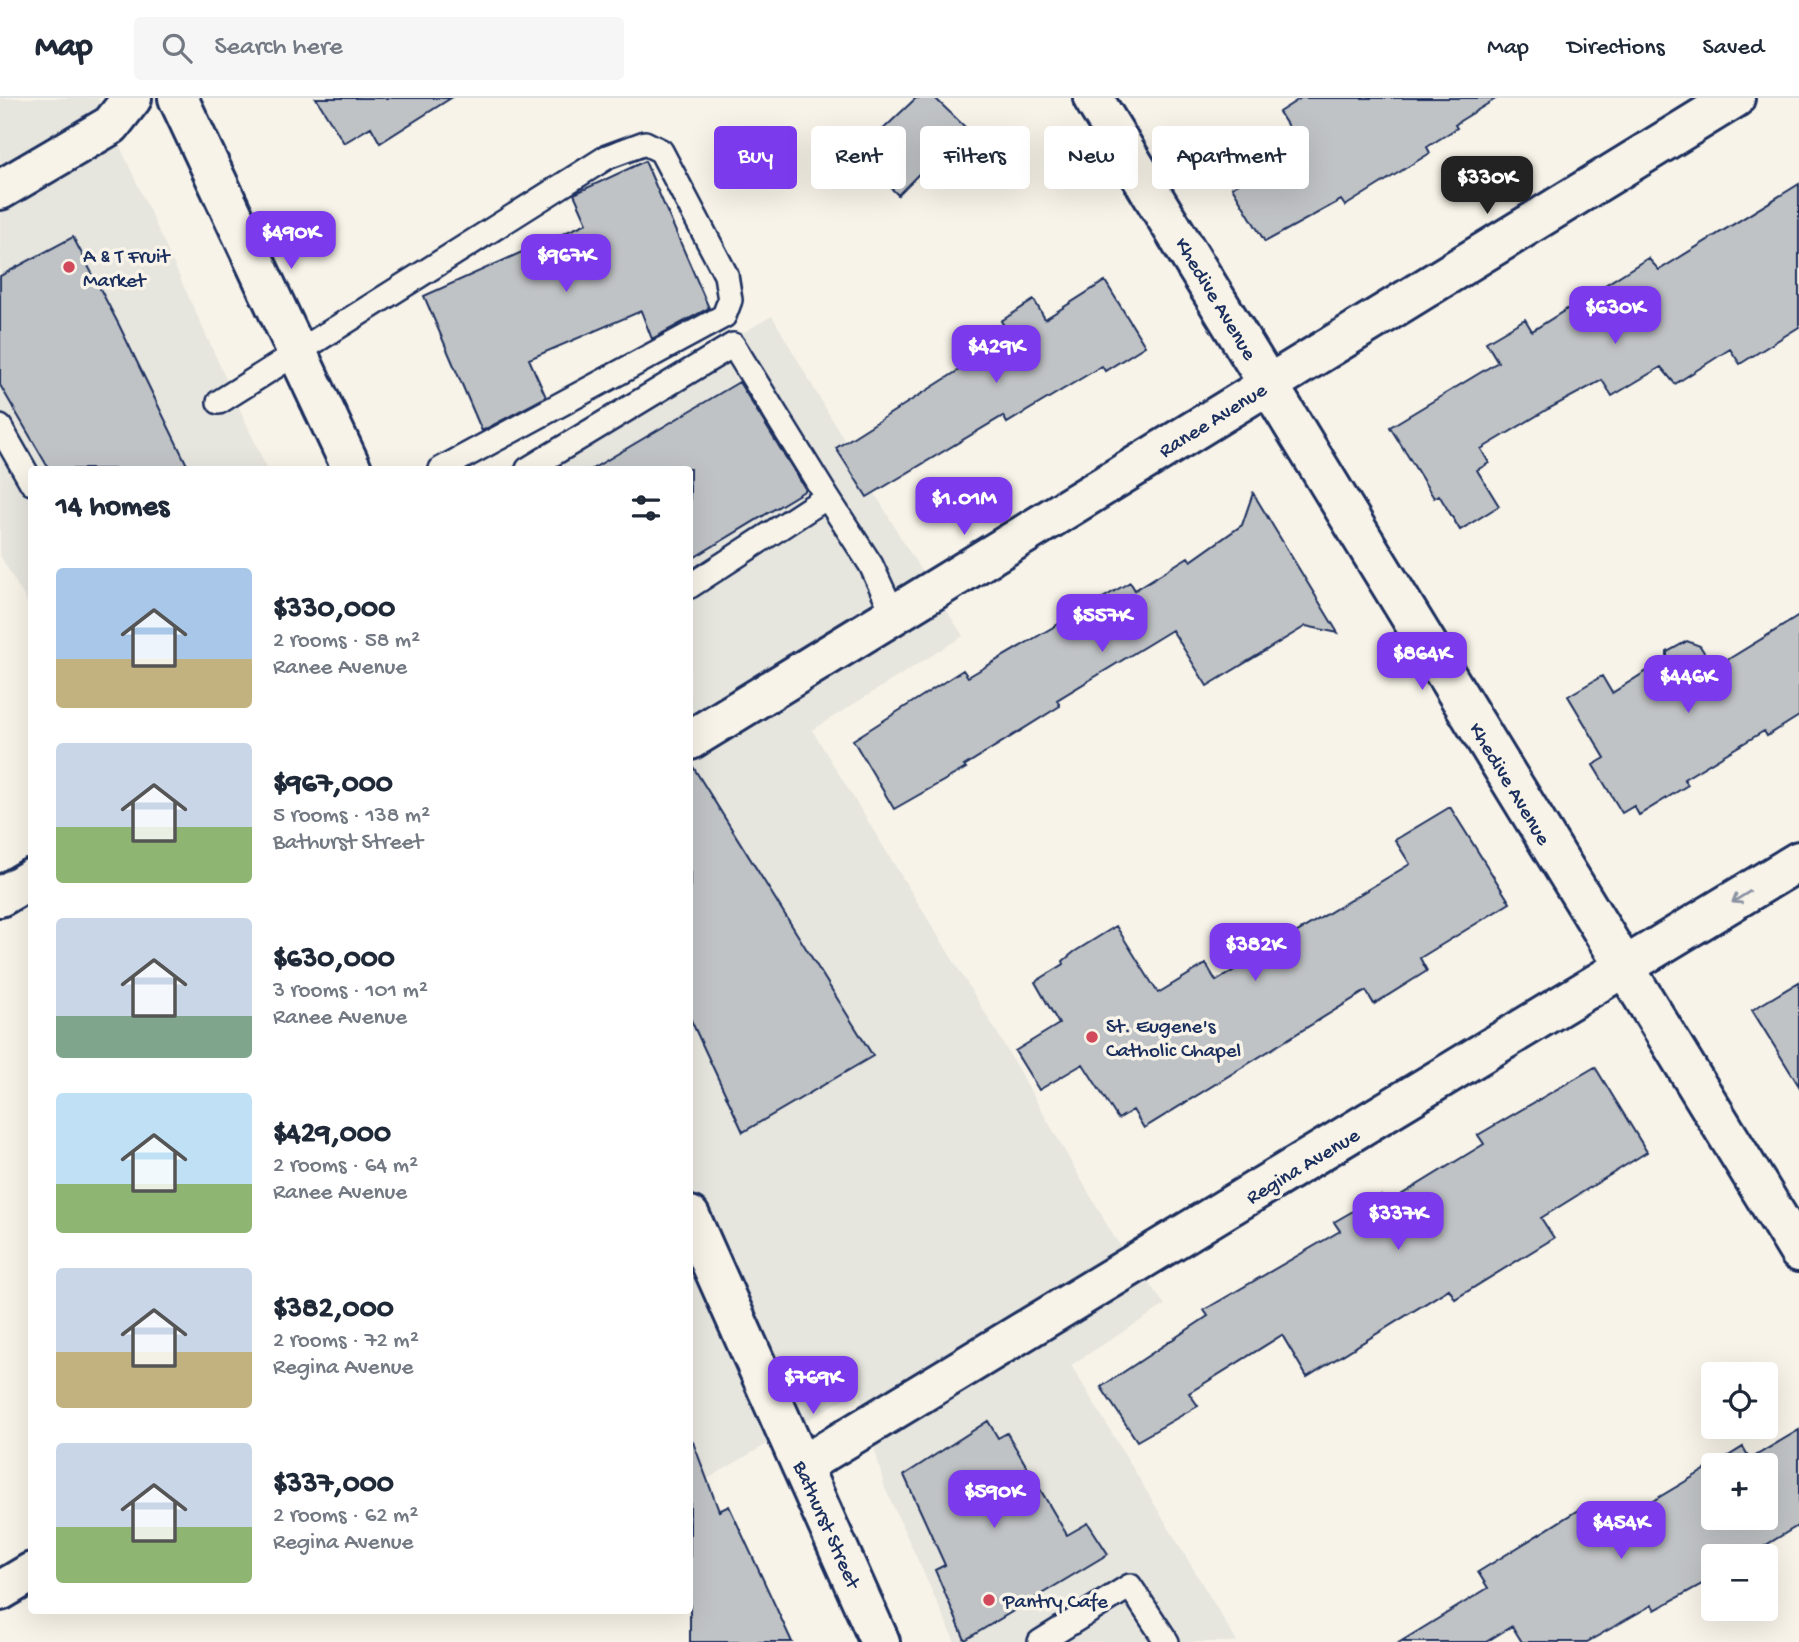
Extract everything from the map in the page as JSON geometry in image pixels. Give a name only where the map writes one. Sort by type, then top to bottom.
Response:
[{"type":"street","points":[[0,190],[111,125],[132,98]]},
{"type":"street","points":[[178,98],[351,466]]},
{"type":"street","name":"Khedive Avenue","points":[[1093,98],[1799,1252]]},
{"type":"street","name":"Ranee Avenue","points":[[693,738],[1735,98]]},
{"type":"street","name":"Regina Avenue","points":[[803,1465],[1799,861]]},
{"type":"street","points":[[0,897],[28,880]]},
{"type":"street","name":"Bathurst Street","points":[[693,1223],[880,1642]]},
{"type":"street","points":[[0,1591],[28,1574]]},
{"type":"lane","points":[[219,402],[297,356],[607,157],[645,143],[662,151],[726,275],[730,300],[724,316],[451,466]]},
{"type":"lane","points":[[533,466],[733,345],[871,565],[894,615]]},
{"type":"lane","points":[[0,427],[28,477]]},
{"type":"lane","points":[[693,584],[827,497]]},
{"type":"lane","points":[[1040,1642],[1130,1586],[1167,1642]]},
{"type":"shaded area","points":[[0,98],[98,98],[266,466],[28,466],[28,604],[0,555]]},
{"type":"shaded area","points":[[772,316],[905,545],[963,636],[812,730],[992,1024],[1114,1237],[1165,1305],[1071,1365],[1237,1642],[955,1642],[885,1488],[859,1390],[693,1487],[693,466],[511,466]]},
{"type":"building","points":[[316,98],[451,98],[380,143],[371,127],[344,143]]},
{"type":"building","points":[[916,98],[935,98],[964,126],[920,126],[920,173],[906,187],[906,126],[886,126]]},
{"type":"building","points":[[1301,98],[1497,98],[1460,121],[1455,125],[1457,128],[1427,147],[1430,153],[1345,206],[1341,200],[1265,242],[1233,189],[1309,189],[1309,126],[1288,126],[1279,112]]},
{"type":"building","points":[[645,161],[709,308],[652,339],[641,311],[529,359],[546,397],[482,431],[424,296],[587,223],[574,194]]},
{"type":"building","points":[[1799,184],[1799,327],[1740,364],[1730,349],[1675,384],[1661,367],[1612,396],[1602,380],[1481,449],[1489,463],[1477,470],[1499,506],[1460,530],[1439,495],[1434,498],[1390,427],[1498,362],[1486,342],[1525,319],[1532,331],[1648,258],[1659,270]]},
{"type":"building","points":[[892,189],[904,189],[898,195]]},
{"type":"building","points":[[73,237],[188,466],[47,466],[0,385],[0,276]]},
{"type":"building","points":[[1105,281],[1145,346],[1105,371],[1102,366],[1007,423],[1003,416],[867,497],[836,448],[1011,337],[1001,321],[1034,300],[1045,319]]},
{"type":"building","points":[[739,382],[806,490],[693,558],[693,466],[597,466]]},
{"type":"building","points":[[1253,493],[1338,633],[1306,626],[1207,686],[1172,630],[1057,700],[1060,706],[964,766],[966,768],[894,809],[853,740],[963,670],[968,677],[1130,582],[1135,590],[1188,557],[1191,561],[1242,525]]},
{"type":"building","points":[[1799,616],[1799,716],[1767,736],[1764,731],[1684,779],[1688,785],[1639,815],[1634,806],[1622,813],[1593,765],[1605,758],[1568,696],[1602,676],[1612,693],[1667,658],[1667,652],[1687,641],[1700,646],[1714,668]]},
{"type":"building","points":[[693,767],[873,1056],[743,1132],[693,1024]]},
{"type":"building","points":[[1450,807],[1510,903],[1420,958],[1427,971],[1374,1004],[1366,991],[1144,1128],[1133,1110],[1118,1119],[1083,1064],[1039,1090],[1015,1051],[1059,1024],[1035,982],[1064,964],[1063,961],[1074,952],[1116,926],[1158,993],[1206,964],[1216,981],[1410,864],[1395,840]]},
{"type":"building","points":[[1799,982],[1799,1086],[1752,1010]]},
{"type":"building","points":[[1595,1067],[1647,1152],[1541,1218],[1554,1238],[1455,1299],[1449,1289],[1307,1377],[1282,1335],[1189,1393],[1198,1406],[1137,1441],[1101,1387],[1208,1316],[1204,1310],[1340,1231],[1334,1222],[1381,1195],[1386,1204],[1484,1144],[1478,1135]]},
{"type":"building","points":[[988,1421],[998,1438],[1007,1433],[1067,1535],[1088,1523],[1108,1554],[965,1640],[935,1570],[945,1565],[904,1475]]},
{"type":"building","points":[[1799,1430],[1799,1525],[1768,1544],[1701,1544],[1701,1585],[1655,1610],[1652,1605],[1587,1642],[1522,1642],[1512,1626],[1486,1642],[1400,1642],[1488,1588],[1478,1572],[1583,1507],[1599,1533],[1701,1472],[1701,1530],[1778,1530],[1778,1453],[1760,1453]]},
{"type":"building","points":[[693,1442],[719,1511],[729,1506],[792,1642],[690,1642],[690,1614],[693,1614]]},
{"type":"building","points":[[1743,1447],[1746,1453],[1733,1453]]},
{"type":"place","name":"A & T Fruit Market","points":[[69,267]]},
{"type":"place","name":"St. Eugene's Catholic Chapel","points":[[1092,1037]]},
{"type":"place","name":"Pantry Cafe","points":[[989,1600]]}]
